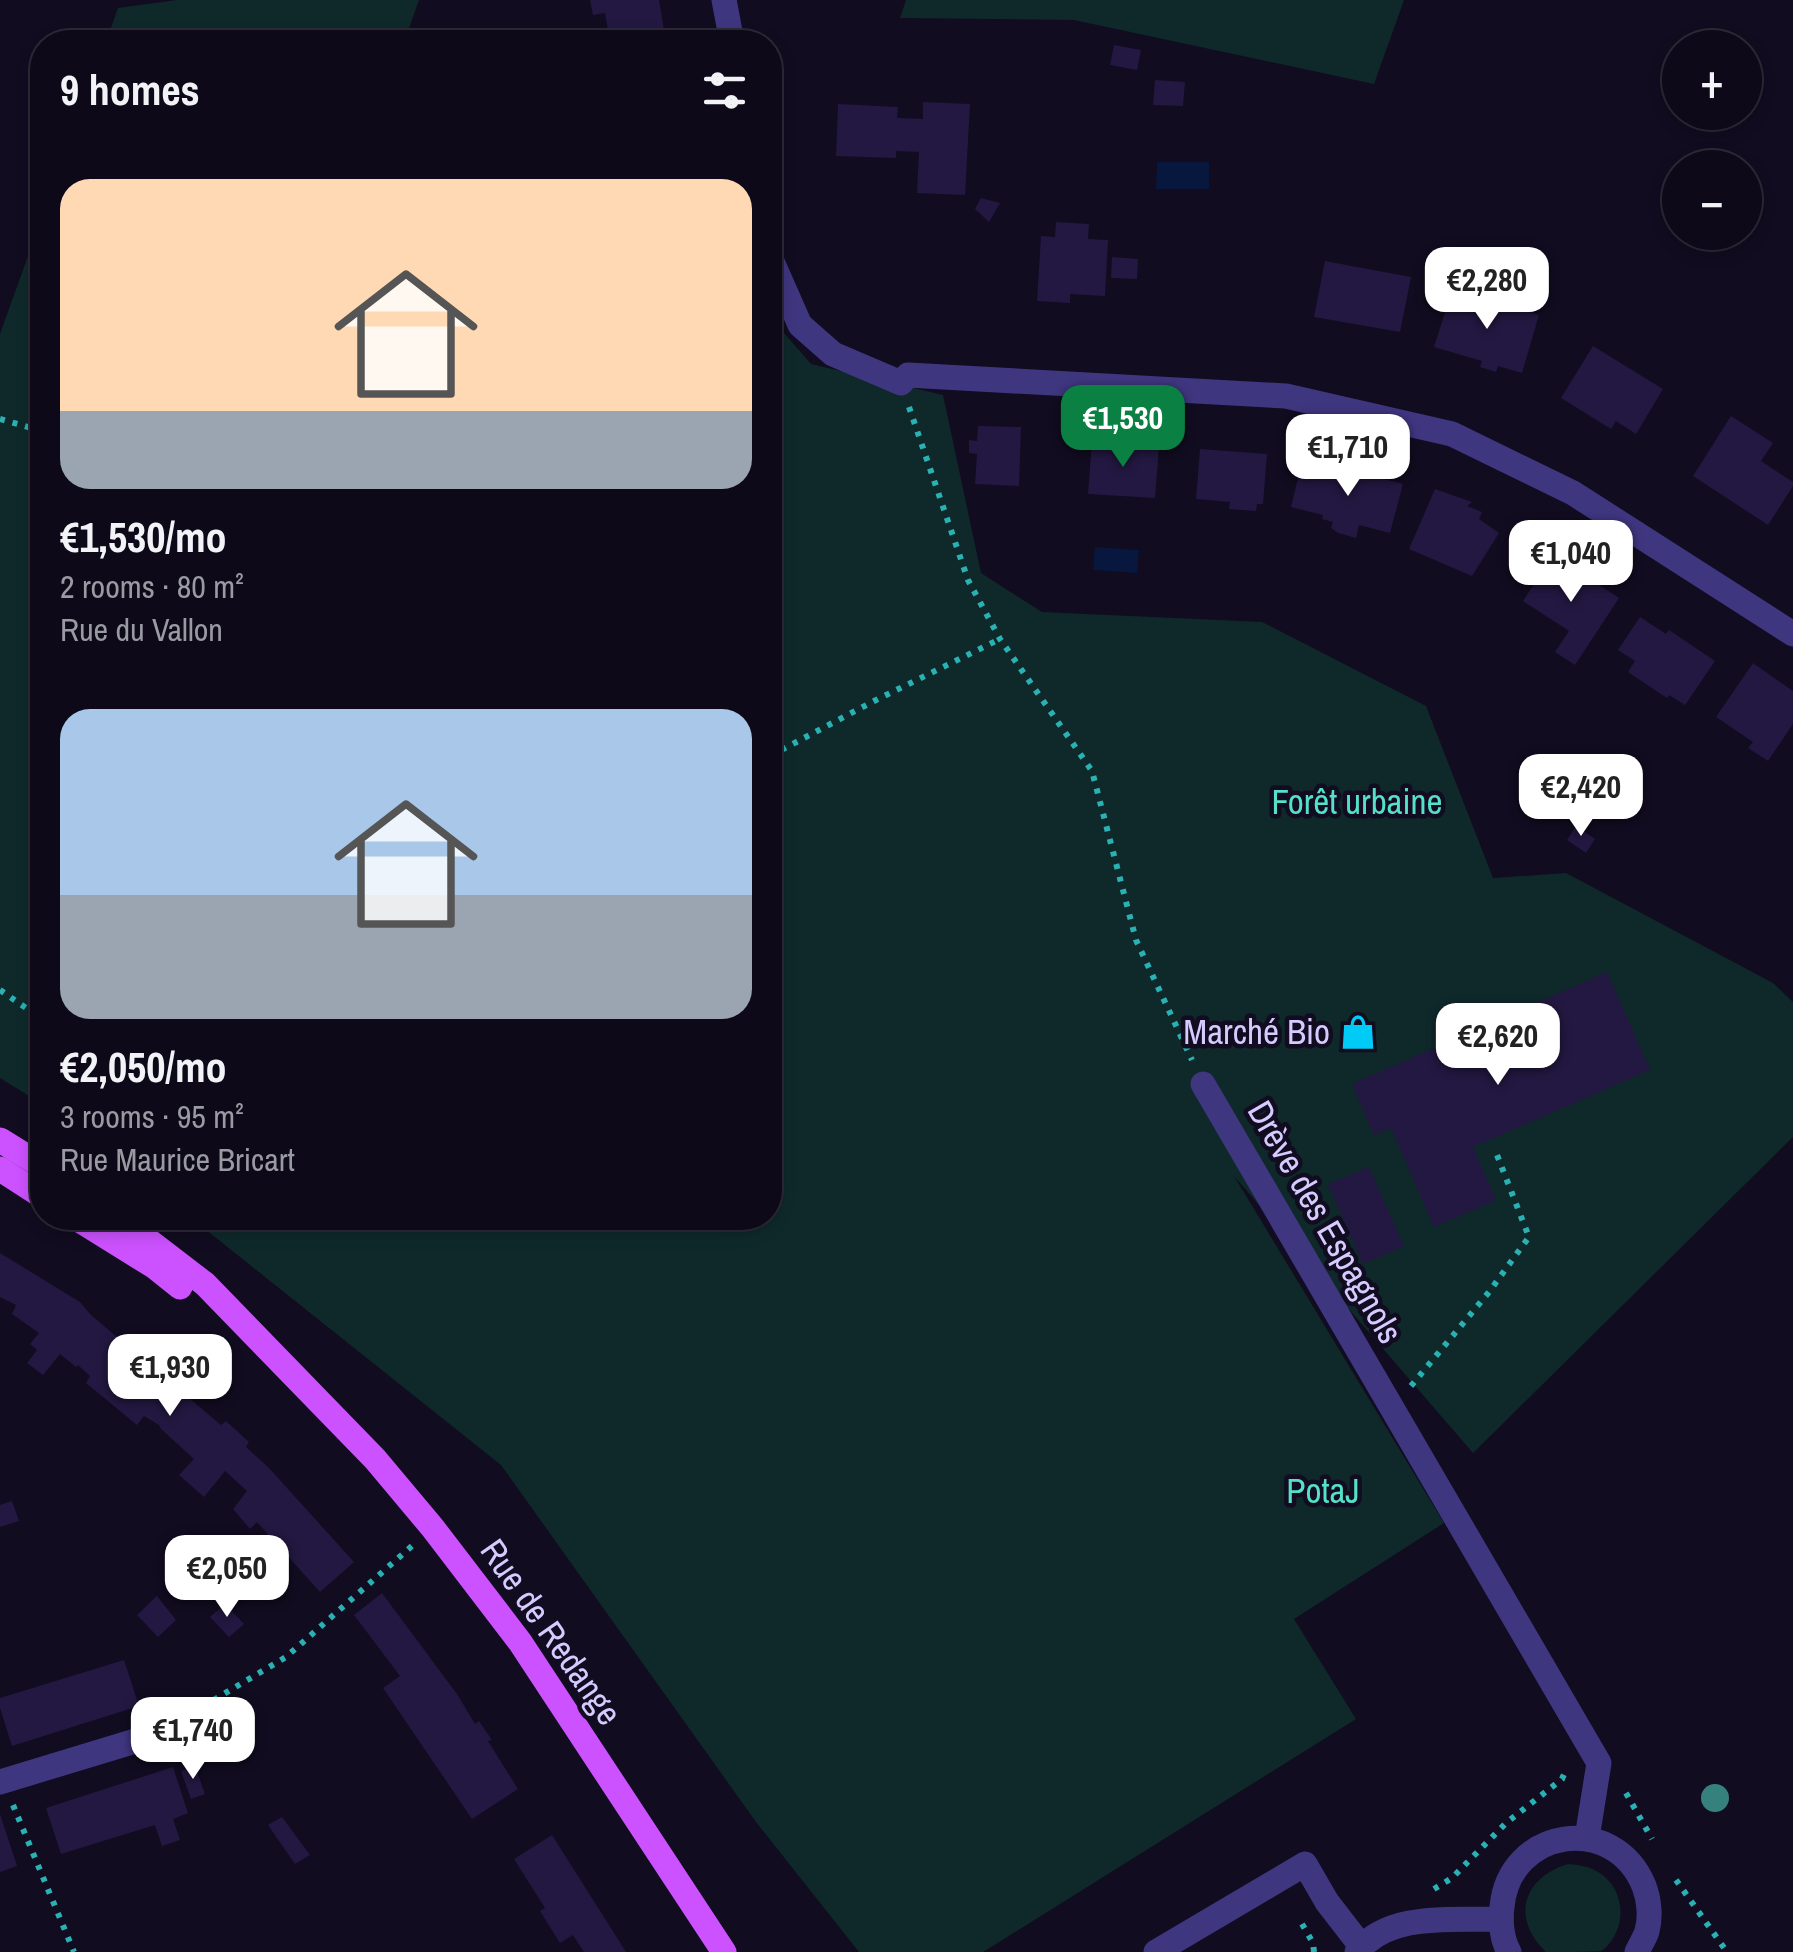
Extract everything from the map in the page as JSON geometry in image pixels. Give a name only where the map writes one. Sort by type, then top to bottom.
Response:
[{"type":"main road","points":[[0,1140],[30,1159]]},
{"type":"main road","points":[[0,1170],[30,1189]]},
{"type":"main road","name":"Rue de Redange","points":[[95,1230],[155,1268],[292,1374]]},
{"type":"main road","name":"Rue de Redange","points":[[134,1230],[204,1284],[376,1459],[520,1642],[724,1952]]},
{"type":"street","points":[[724,0],[730,30]]},
{"type":"street","points":[[782,285],[800,325],[832,354],[901,383],[908,375],[1286,396],[1452,434],[1574,493],[1793,634]]},
{"type":"street","name":"Drève des Espagnols","points":[[1203,1084],[1599,1763],[1587,1838]]},
{"type":"street","points":[[2,1781],[155,1735]]},
{"type":"street","points":[[1510,1952],[1501,1919],[1503,1892],[1515,1867],[1535,1849],[1560,1839],[1587,1838],[1615,1848],[1637,1870],[1648,1898],[1648,1928],[1637,1952]]},
{"type":"street","points":[[1156,1952],[1305,1864],[1359,1949],[1394,1925],[1501,1919]]},
{"type":"path","name":"Drève des Espagnols","points":[[901,383],[968,580],[1000,639],[1092,771],[1136,940],[1203,1084]]},
{"type":"path","points":[[0,420],[30,428]]},
{"type":"path","points":[[782,750],[1000,639]]},
{"type":"path","points":[[0,990],[30,1011]]},
{"type":"path","points":[[1393,1407],[1489,1292],[1529,1237],[1497,1154]]},
{"type":"path","points":[[155,1735],[286,1657],[432,1528]]},
{"type":"path","points":[[1428,1893],[1452,1878],[1506,1824],[1562,1779],[1566,1769]]},
{"type":"path","points":[[2,1781],[74,1952]]},
{"type":"path","points":[[1299,1918],[1314,1952]]},
{"type":"green space","points":[[177,0],[419,0],[408,30],[110,30],[118,8]]},
{"type":"green space","points":[[906,0],[1404,0],[1374,84],[1074,20],[900,18]]},
{"type":"green space","points":[[30,250],[30,1097],[0,1078],[0,334]]},
{"type":"green space","points":[[782,331],[811,364],[943,395],[981,573],[1042,612],[1262,622],[1426,706],[1493,878],[1566,873],[1773,983],[1793,1002],[1793,1137],[1473,1453],[1234,1176],[1444,1523],[1294,1619],[1356,1719],[983,1952],[859,1952],[756,1822],[501,1465],[206,1230],[782,1230]]},
{"type":"green space","points":[[1568,1864],[1598,1872],[1617,1894],[1620,1922],[1612,1940],[1601,1951],[1546,1952],[1528,1926],[1525,1913],[1532,1889],[1552,1870]]},
{"type":"water","points":[[1157,162],[1209,162],[1209,189],[1156,189]]},
{"type":"water","points":[[1095,547],[1139,550],[1137,573],[1093,570]]},
{"type":"building","points":[[590,0],[659,0],[664,30],[608,30],[605,13],[593,15]]},
{"type":"building","points":[[1114,45],[1141,50],[1137,70],[1110,65]]},
{"type":"building","points":[[1155,80],[1185,82],[1183,106],[1153,105]]},
{"type":"building","points":[[923,102],[970,104],[965,195],[917,193],[919,152],[896,151],[896,158],[836,156],[838,104],[898,107],[897,118],[923,119]]},
{"type":"building","points":[[981,198],[1000,203],[989,222],[975,209]]},
{"type":"building","points":[[1056,222],[1089,224],[1088,239],[1108,240],[1105,296],[1070,294],[1070,303],[1037,301],[1041,236],[1055,237]]},
{"type":"building","points":[[1112,257],[1138,259],[1137,279],[1111,278]]},
{"type":"building","points":[[1325,261],[1411,277],[1400,332],[1314,317]]},
{"type":"building","points":[[1452,290],[1539,315],[1522,373],[1498,366],[1496,372],[1480,367],[1482,361],[1434,347]]},
{"type":"building","points":[[1593,346],[1663,389],[1636,434],[1616,421],[1611,429],[1561,398]]},
{"type":"building","points":[[1731,416],[1773,443],[1761,461],[1793,482],[1768,525],[1693,476]]},
{"type":"building","points":[[978,426],[1021,427],[1019,486],[975,484],[977,454],[969,453],[969,440],[977,441]]},
{"type":"building","points":[[1092,442],[1159,447],[1155,498],[1088,494]]},
{"type":"building","points":[[1200,449],[1267,454],[1263,504],[1257,504],[1256,511],[1229,509],[1230,502],[1196,499]]},
{"type":"building","points":[[1301,466],[1336,475],[1338,467],[1403,484],[1390,533],[1359,525],[1356,538],[1338,533],[1331,528],[1333,522],[1322,519],[1323,515],[1291,507]]},
{"type":"building","points":[[1435,489],[1472,502],[1467,506],[1482,512],[1479,519],[1499,533],[1472,576],[1409,549]]},
{"type":"building","points":[[1553,555],[1619,598],[1575,665],[1555,652],[1569,631],[1523,601]]},
{"type":"building","points":[[1640,617],[1666,634],[1669,630],[1715,661],[1685,705],[1628,672],[1635,661],[1618,650]]},
{"type":"building","points":[[1753,663],[1793,691],[1793,724],[1768,761],[1748,748],[1753,742],[1716,717]]},
{"type":"building","points":[[1576,826],[1595,839],[1586,853],[1567,840]]},
{"type":"building","points":[[1607,972],[1650,1070],[1473,1147],[1496,1200],[1434,1227],[1391,1128],[1374,1135],[1352,1084]]},
{"type":"building","points":[[1369,1167],[1404,1246],[1363,1264],[1328,1184]]},
{"type":"building","points":[[0,1253],[80,1302],[221,1425],[226,1421],[354,1562],[320,1592],[257,1522],[250,1529],[233,1509],[247,1491],[225,1471],[204,1497],[179,1475],[194,1459],[159,1425],[144,1416],[137,1425],[86,1383],[90,1376],[60,1354],[43,1375],[27,1363],[37,1350],[30,1344],[39,1333],[12,1314],[16,1305],[0,1297]]},
{"type":"building","points":[[12,1501],[19,1521],[0,1527],[0,1505]]},
{"type":"building","points":[[382,1593],[475,1724],[479,1721],[518,1789],[472,1819],[383,1688],[400,1676],[354,1615]]},
{"type":"building","points":[[157,1596],[176,1620],[158,1637],[137,1615]]},
{"type":"building","points":[[225,1604],[244,1624],[229,1637],[210,1617]]},
{"type":"building","points":[[124,1660],[139,1706],[12,1746],[0,1698]]},
{"type":"building","points":[[195,1766],[205,1794],[191,1799],[181,1771]]},
{"type":"building","points":[[173,1767],[188,1813],[173,1819],[180,1840],[162,1846],[155,1825],[61,1854],[46,1808]]},
{"type":"building","points":[[0,1814],[17,1866],[0,1872]]},
{"type":"building","points":[[282,1817],[310,1855],[295,1864],[268,1825]]},
{"type":"building","points":[[552,1835],[626,1952],[584,1952],[573,1935],[560,1943],[540,1911],[545,1908],[514,1859]]},
{"type":"place","name":"Marché Bio","points":[[1358,1032]]},
{"type":"park label","name":"Forêt urbaine","points":[[1357,802]]},
{"type":"park label","name":"PotaJ","points":[[1323,1491]]}]
